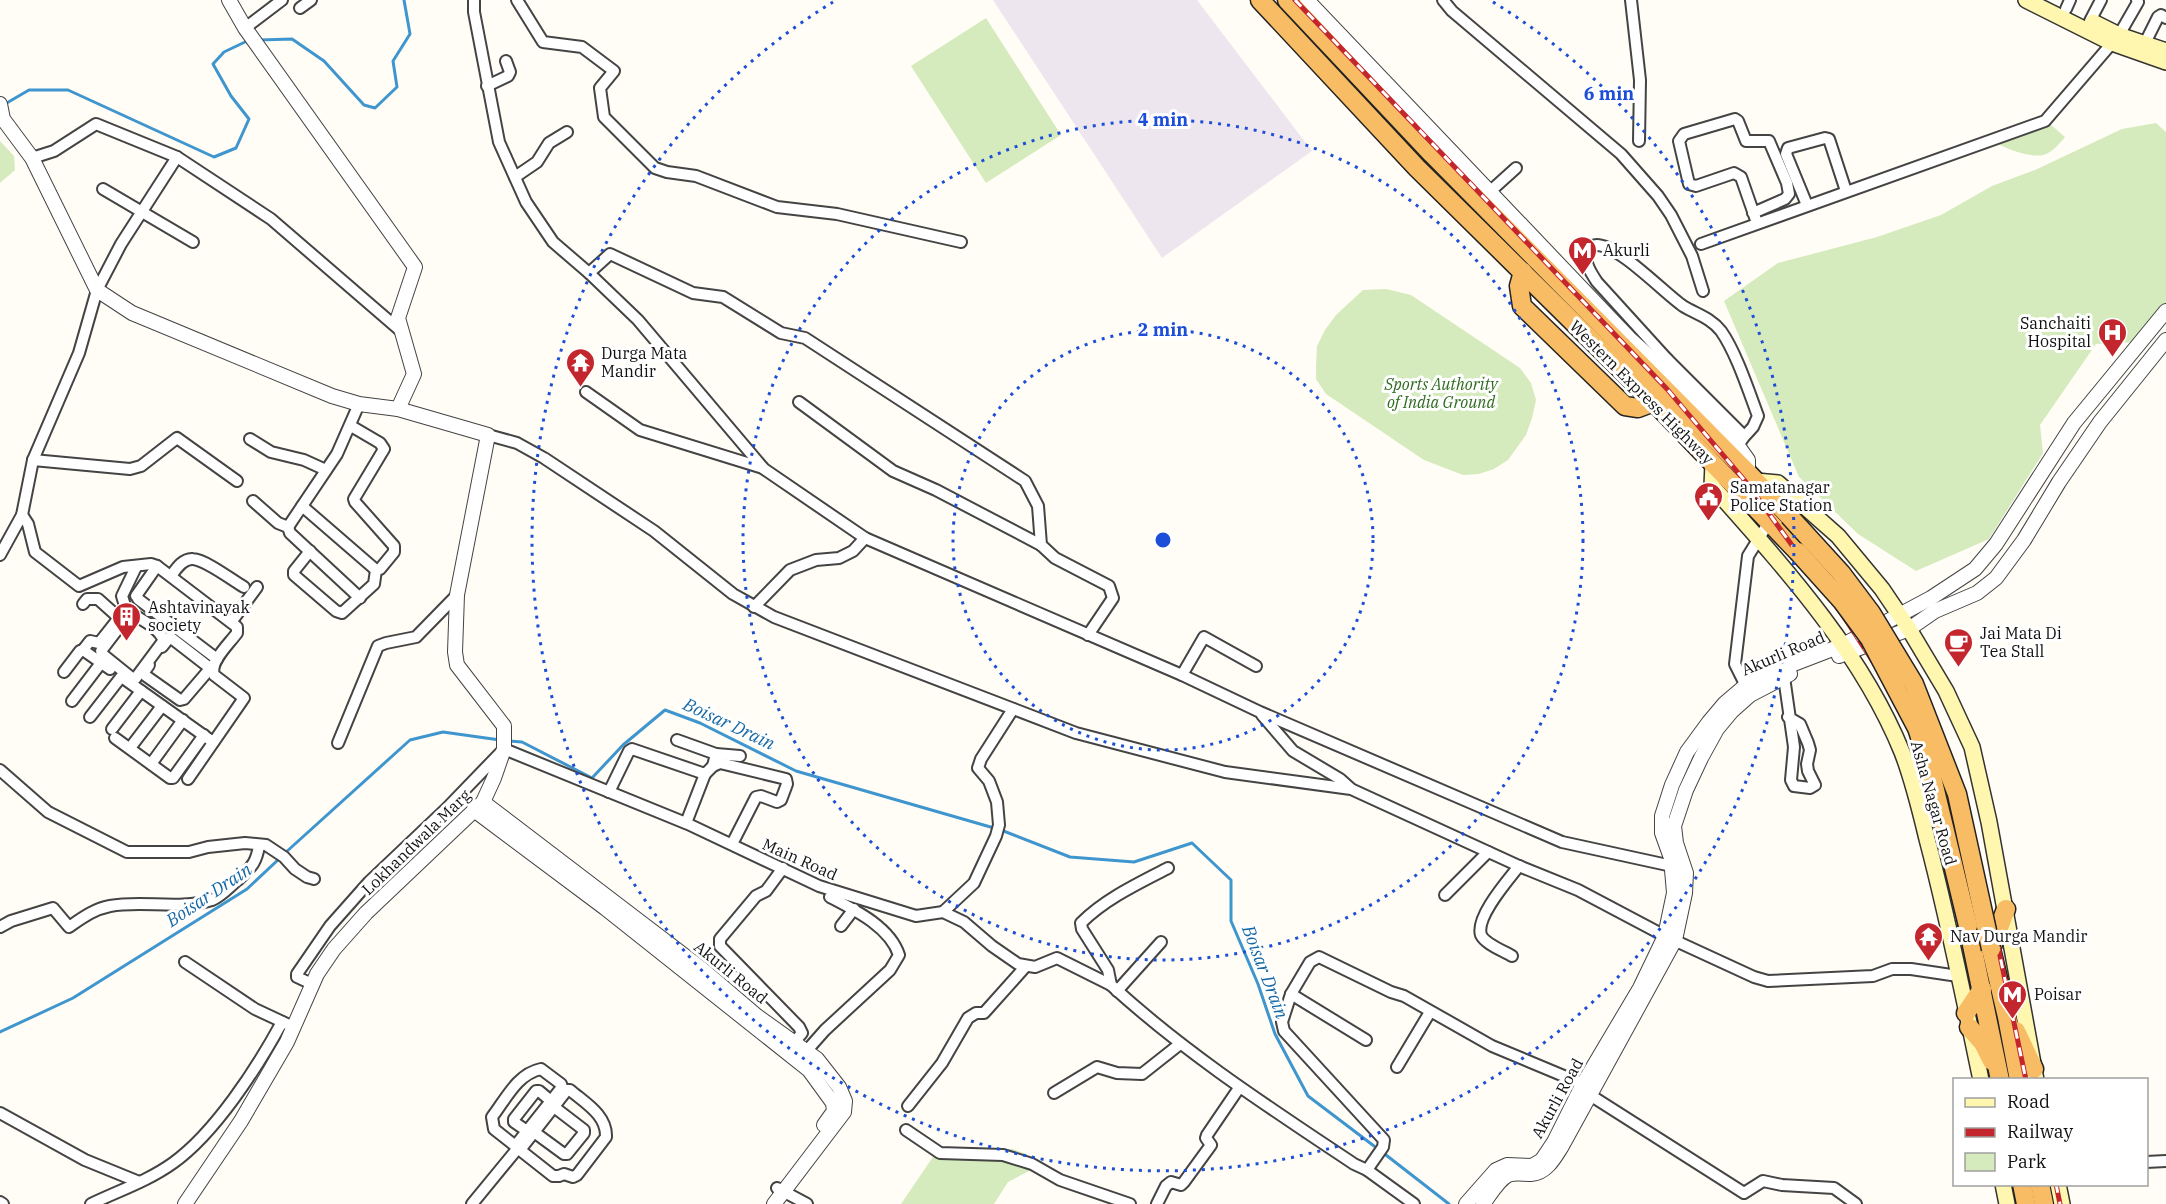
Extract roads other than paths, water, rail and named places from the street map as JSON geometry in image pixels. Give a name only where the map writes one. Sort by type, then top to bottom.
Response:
[{"type":"highway","name":"Western Express Highway","points":[[1260,0],[1417,168],[1654,402],[1798,552],[1842,601],[1870,639],[1917,728],[1936,790],[1982,989],[2000,1078]]},
{"type":"highway","name":"Western Express Highway","points":[[1287,0],[1737,446],[1752,477],[1847,581],[1871,613],[1914,684],[1957,794],[2019,1078]]},
{"type":"highway","points":[[1523,272],[1519,286],[1522,306],[1625,406],[1638,408],[1654,402]]},
{"type":"highway","points":[[1581,363],[1598,347]]},
{"type":"highway","points":[[1991,949],[2006,909]]},
{"type":"highway","points":[[1982,989],[1967,1020],[1983,1043],[2000,1078]]},
{"type":"highway","points":[[2007,1017],[2019,1034],[2035,1074]]},
{"type":"highway","points":[[2022,1186],[2026,1204]]},
{"type":"highway","points":[[2040,1186],[2044,1204]]},
{"type":"main road","points":[[2026,0],[2116,39],[2165,57]]},
{"type":"main road","points":[[2050,0],[2066,3],[2116,39],[2145,43],[2165,57]]},
{"type":"main road","name":"Asha Nagar Road","points":[[1713,464],[1712,486],[1810,600],[1846,649],[1884,714],[1902,753],[1934,863],[1981,1078]]},
{"type":"main road","points":[[1752,477],[1778,483],[1838,536],[1882,589],[1946,691],[1971,747],[1989,822],[2035,1074]]},
{"type":"main road","points":[[2003,1186],[2007,1204]]},
{"type":"main road","points":[[2058,1186],[2062,1204]]},
{"type":"street","points":[[229,0],[245,28],[414,267],[398,318],[414,374],[398,409]]},
{"type":"street","points":[[245,28],[282,0]]},
{"type":"street","points":[[300,8],[311,0]]},
{"type":"street","points":[[474,0],[487,86],[499,142],[526,202],[554,242],[638,320],[764,469],[865,538],[1182,675],[1260,712],[1562,842],[1672,866]]},
{"type":"street","points":[[517,0],[543,42],[582,47],[614,70],[600,88],[604,117],[655,168],[696,176],[777,207],[837,214],[961,242]]},
{"type":"street","points":[[1306,0],[1421,131]]},
{"type":"street","points":[[1443,0],[1477,33],[1621,154],[1658,196],[1671,215],[1692,256],[1703,291]]},
{"type":"street","points":[[1631,0],[1640,80],[1639,141]]},
{"type":"street","points":[[2090,21],[2101,0]]},
{"type":"street","points":[[1755,218],[2045,121],[2116,39],[2138,2],[2137,0]]},
{"type":"street","points":[[2145,43],[2158,17],[2161,15],[2166,18]]},
{"type":"street","points":[[487,86],[508,75],[510,72],[506,61]]},
{"type":"street","points":[[0,104],[1,119],[32,158],[97,290],[132,313],[332,396],[359,404],[398,409],[518,443],[582,482],[654,531],[733,594],[774,617],[1076,733],[1225,772],[1351,789],[1519,866],[1578,890],[1670,938],[1741,972],[1768,981],[1873,976],[1892,969],[1958,976]]},
{"type":"street","points":[[1701,244],[1755,218],[1785,200],[1789,194],[1787,183],[1768,141],[1746,141],[1735,119],[1684,134],[1679,141],[1689,184],[1696,186],[1734,173],[1738,175],[1755,218]]},
{"type":"street","points":[[32,158],[54,151],[96,124],[177,157],[272,219],[402,332]]},
{"type":"street","points":[[516,177],[537,162],[549,143],[567,132]]},
{"type":"street","points":[[1805,200],[1786,154],[1788,148],[1825,138],[1829,139],[1845,186]]},
{"type":"street","points":[[0,555],[22,515],[33,460],[79,353],[97,290],[121,244],[177,157]]},
{"type":"street","points":[[1515,168],[1485,196],[1631,340],[1664,363]]},
{"type":"street","points":[[104,189],[193,242]]},
{"type":"street","points":[[1596,245],[1605,247],[1633,264],[1682,306],[1712,322],[1722,332],[1758,416],[1753,427],[1737,446],[1664,363],[1597,282],[1587,267],[1587,248],[1596,245]]},
{"type":"street","points":[[589,273],[610,254],[693,293],[723,297],[781,333],[805,338],[1025,481],[1038,506],[1041,545]]},
{"type":"street","name":"Akurli Road","points":[[1483,1204],[1509,1174],[1534,1174],[1550,1165],[1586,1090],[1640,988],[1670,938],[1685,893],[1686,873],[1676,843],[1674,826],[1686,790],[1717,729],[1748,691],[1846,649],[1899,614],[1931,598],[1975,569],[1996,544],[2074,423],[2166,311]]},
{"type":"street","name":"Akurli Road","points":[[1670,938],[1674,891],[1672,866],[1662,833],[1662,816],[1672,785],[1687,752],[1725,703],[1791,665],[1909,629],[1935,611],[1977,592],[1996,578],[2024,540],[2059,482],[2110,408],[2166,340]]},
{"type":"street","points":[[586,392],[640,430],[764,469]]},
{"type":"street","points":[[799,402],[893,471],[936,490],[1041,545],[1055,558],[1109,586],[1113,598],[1088,635]]},
{"type":"street","points":[[288,527],[337,454],[359,404]]},
{"type":"street","points":[[351,426],[380,443],[384,448],[354,499],[394,546],[394,552],[380,569],[376,570]]},
{"type":"street","points":[[312,984],[297,977],[297,974],[330,926],[369,882],[447,808],[504,744],[504,726],[457,665],[455,652],[457,595],[488,435]]},
{"type":"street","points":[[33,460],[130,469],[141,466],[177,438],[237,481]]},
{"type":"street","points":[[250,439],[271,452],[304,460],[326,470]]},
{"type":"street","points":[[253,501],[278,523],[288,527],[290,533],[360,598]]},
{"type":"street","points":[[302,506],[376,570]]},
{"type":"street","points":[[22,515],[28,524],[35,552],[79,586],[123,567],[151,564],[171,576],[237,627],[237,633],[214,664],[184,699],[180,700],[146,676],[144,672],[170,637],[214,664]]},
{"type":"street","points":[[1748,691],[1735,664],[1748,556],[1769,522]]},
{"type":"street","points":[[754,607],[790,570],[816,560],[839,558],[853,551],[865,538]]},
{"type":"street","points":[[309,551],[294,571],[294,575],[336,611],[342,613],[374,584],[376,570]]},
{"type":"street","points":[[171,576],[179,565],[186,560],[193,559],[203,562],[244,587]]},
{"type":"street","points":[[157,566],[137,598],[214,664]]},
{"type":"street","points":[[127,609],[101,651],[135,679],[164,640],[161,635],[127,609],[122,596],[136,567]]},
{"type":"street","points":[[232,621],[257,587]]},
{"type":"street","points":[[338,744],[378,646],[416,637],[457,595]]},
{"type":"street","points":[[83,604],[87,599],[98,599],[117,616]]},
{"type":"street","points":[[64,672],[90,641],[99,643],[118,619],[117,616],[127,609]]},
{"type":"street","points":[[1182,675],[1204,637],[1256,666]]},
{"type":"street","points":[[84,650],[213,742]]},
{"type":"street","points":[[72,701],[101,663]]},
{"type":"street","points":[[188,779],[244,698],[214,675],[212,671],[214,664]]},
{"type":"street","points":[[90,717],[121,677]]},
{"type":"street","points":[[1784,677],[1788,717],[1794,747],[1791,780],[1794,786],[1810,788],[1815,785],[1815,782],[1808,771],[1810,750],[1808,743],[1800,724],[1788,717]]},
{"type":"street","points":[[141,691],[114,734],[170,778],[173,778],[204,735]]},
{"type":"street","points":[[130,748],[162,706]]},
{"type":"street","points":[[1013,709],[981,759],[978,768],[989,781],[997,802],[998,829],[974,883],[943,912],[964,922],[1018,964],[1035,967],[1057,958],[1114,988],[1180,1044],[1239,1088],[1354,1164],[1367,1170],[1414,1204]]},
{"type":"street","points":[[1260,712],[1293,751],[1340,779],[1351,789]]},
{"type":"street","points":[[151,764],[183,720]]},
{"type":"street","points":[[677,740],[716,754],[740,756]]},
{"type":"street","name":"Main Road","points":[[504,744],[609,792],[686,823],[819,886],[916,916],[943,912]]},
{"type":"street","name":"Lokhandwala Marg","points":[[185,1204],[241,1121],[286,1042],[287,1024],[334,949],[354,925],[479,806],[504,744]]},
{"type":"street","points":[[609,792],[632,749],[709,770],[720,763],[786,779],[787,784],[781,800],[777,802],[761,796],[756,797],[732,844]]},
{"type":"street","points":[[686,823],[716,754]]},
{"type":"street","points":[[0,770],[48,812],[127,852],[189,852],[208,847],[244,843],[262,846],[284,857],[295,869],[314,879]]},
{"type":"street","name":"Akurli Road","points":[[479,806],[699,973],[802,1056],[817,1059],[831,1078],[844,1112],[824,1132],[780,1190],[764,1204]]},
{"type":"street","points":[[0,927],[11,921],[53,908],[69,927],[93,911],[110,906],[126,904],[166,906],[212,900],[250,868],[256,861],[262,846]]},
{"type":"street","points":[[1445,895],[1488,852]]},
{"type":"street","points":[[1512,956],[1484,939],[1480,933],[1481,925],[1495,896],[1519,866]]},
{"type":"street","points":[[783,868],[766,891],[756,896],[720,939],[720,946],[799,1027],[802,1033],[790,1047]]},
{"type":"street","points":[[1114,988],[1108,970],[1082,929],[1081,923],[1132,886],[1167,868]]},
{"type":"street","points":[[802,1056],[825,1030],[890,970],[899,955],[895,943],[867,918],[830,897]]},
{"type":"street","points":[[841,926],[854,909]]},
{"type":"street","points":[[1114,988],[1161,942]]},
{"type":"street","points":[[1367,1170],[1383,1147],[1384,1140],[1284,1031],[1282,1022],[1291,994],[1310,962],[1319,957],[1390,992],[1404,996],[1492,1046],[1586,1090],[1744,1193],[1763,1181],[1782,1185],[1834,1188],[1856,1204]]},
{"type":"street","points":[[91,1204],[172,1164],[196,1145],[287,1024],[255,1009],[185,962]]},
{"type":"street","points":[[908,1106],[942,1063],[968,1018],[976,1013],[984,1013],[1026,966]]},
{"type":"street","points":[[1291,994],[1366,1040]]},
{"type":"street","points":[[1397,1067],[1430,1012]]},
{"type":"street","points":[[1054,1093],[1097,1067],[1117,1073],[1142,1074],[1180,1044]]},
{"type":"street","points":[[472,1204],[518,1148],[552,1104],[567,1090],[570,1090],[602,1117],[606,1132],[606,1137],[577,1175],[573,1177],[564,1174],[553,1176],[518,1148],[494,1129],[492,1117],[519,1079],[530,1071],[541,1068],[561,1084],[562,1087],[552,1104]]},
{"type":"street","points":[[1157,1204],[1166,1186],[1171,1182],[1181,1185],[1211,1145],[1206,1138],[1207,1134],[1239,1088]]},
{"type":"street","name":"Akurli Road","points":[[1466,1204],[1496,1170],[1507,1165],[1532,1166],[1542,1160],[1586,1090]]},
{"type":"street","points":[[539,1091],[584,1130],[584,1133],[567,1154],[564,1154],[530,1131],[514,1122],[539,1091]]},
{"type":"street","points":[[0,1113],[85,1160],[139,1182]]},
{"type":"street","points":[[906,1130],[940,1153],[1003,1155],[1032,1164],[1060,1180],[1125,1203]]},
{"type":"street","points":[[2148,1162],[2166,1161]]},
{"type":"street","points":[[780,1190],[807,1204]]},
{"type":"street","name":"Akurli Road","points":[[774,1204],[780,1190]]},
{"type":"waterway","points":[[259,40],[292,39],[324,61],[364,105],[375,108],[397,87],[393,61],[410,34],[404,0]]},
{"type":"waterway","points":[[5,104],[29,90],[68,90],[214,157],[236,148],[249,119],[231,96],[213,64],[224,52],[245,42]]},
{"type":"waterway","name":"Boisar Drain","points":[[509,741],[522,742],[592,778],[623,745],[665,710],[700,723],[796,771],[994,828]]},
{"type":"waterway","name":"Boisar Drain","points":[[285,853],[410,740],[443,732],[500,740]]},
{"type":"waterway","name":"Boisar Drain","points":[[1001,830],[1070,857],[1134,862],[1192,843],[1231,880],[1231,921],[1258,984],[1275,1034],[1308,1096],[1374,1146]]},
{"type":"waterway","name":"Boisar Drain","points":[[0,1032],[73,998],[247,889],[280,858]]},
{"type":"waterway","name":"Boisar Drain","points":[[1386,1155],[1449,1204]]},
{"type":"railway","points":[[1295,0],[1667,389],[1746,482],[1840,611],[1887,683],[1923,750],[1961,835],[1991,913],[2026,1078]]},
{"type":"railway","points":[[2056,1186],[2060,1204]]},
{"type":"place","name":"Akurli","points":[[1582,276]]},
{"type":"place","name":"Sanchaiti Hospital","points":[[2112,358]]},
{"type":"place","name":"Durga Mata Mandir","points":[[580,388]]},
{"type":"place","name":"Samatanagar Police Station","points":[[1709,522]]},
{"type":"place","name":"Ashtavinayak society","points":[[127,642]]},
{"type":"place","name":"Jai Mata Di Tea Stall","points":[[1959,668]]},
{"type":"place","name":"Nav Durga Mandir","points":[[1929,962]]},
{"type":"place","name":"Poisar","points":[[2013,1020]]},
{"type":"park label","name":"Sports Authority of India Ground","points":[[1441,393]]}]
